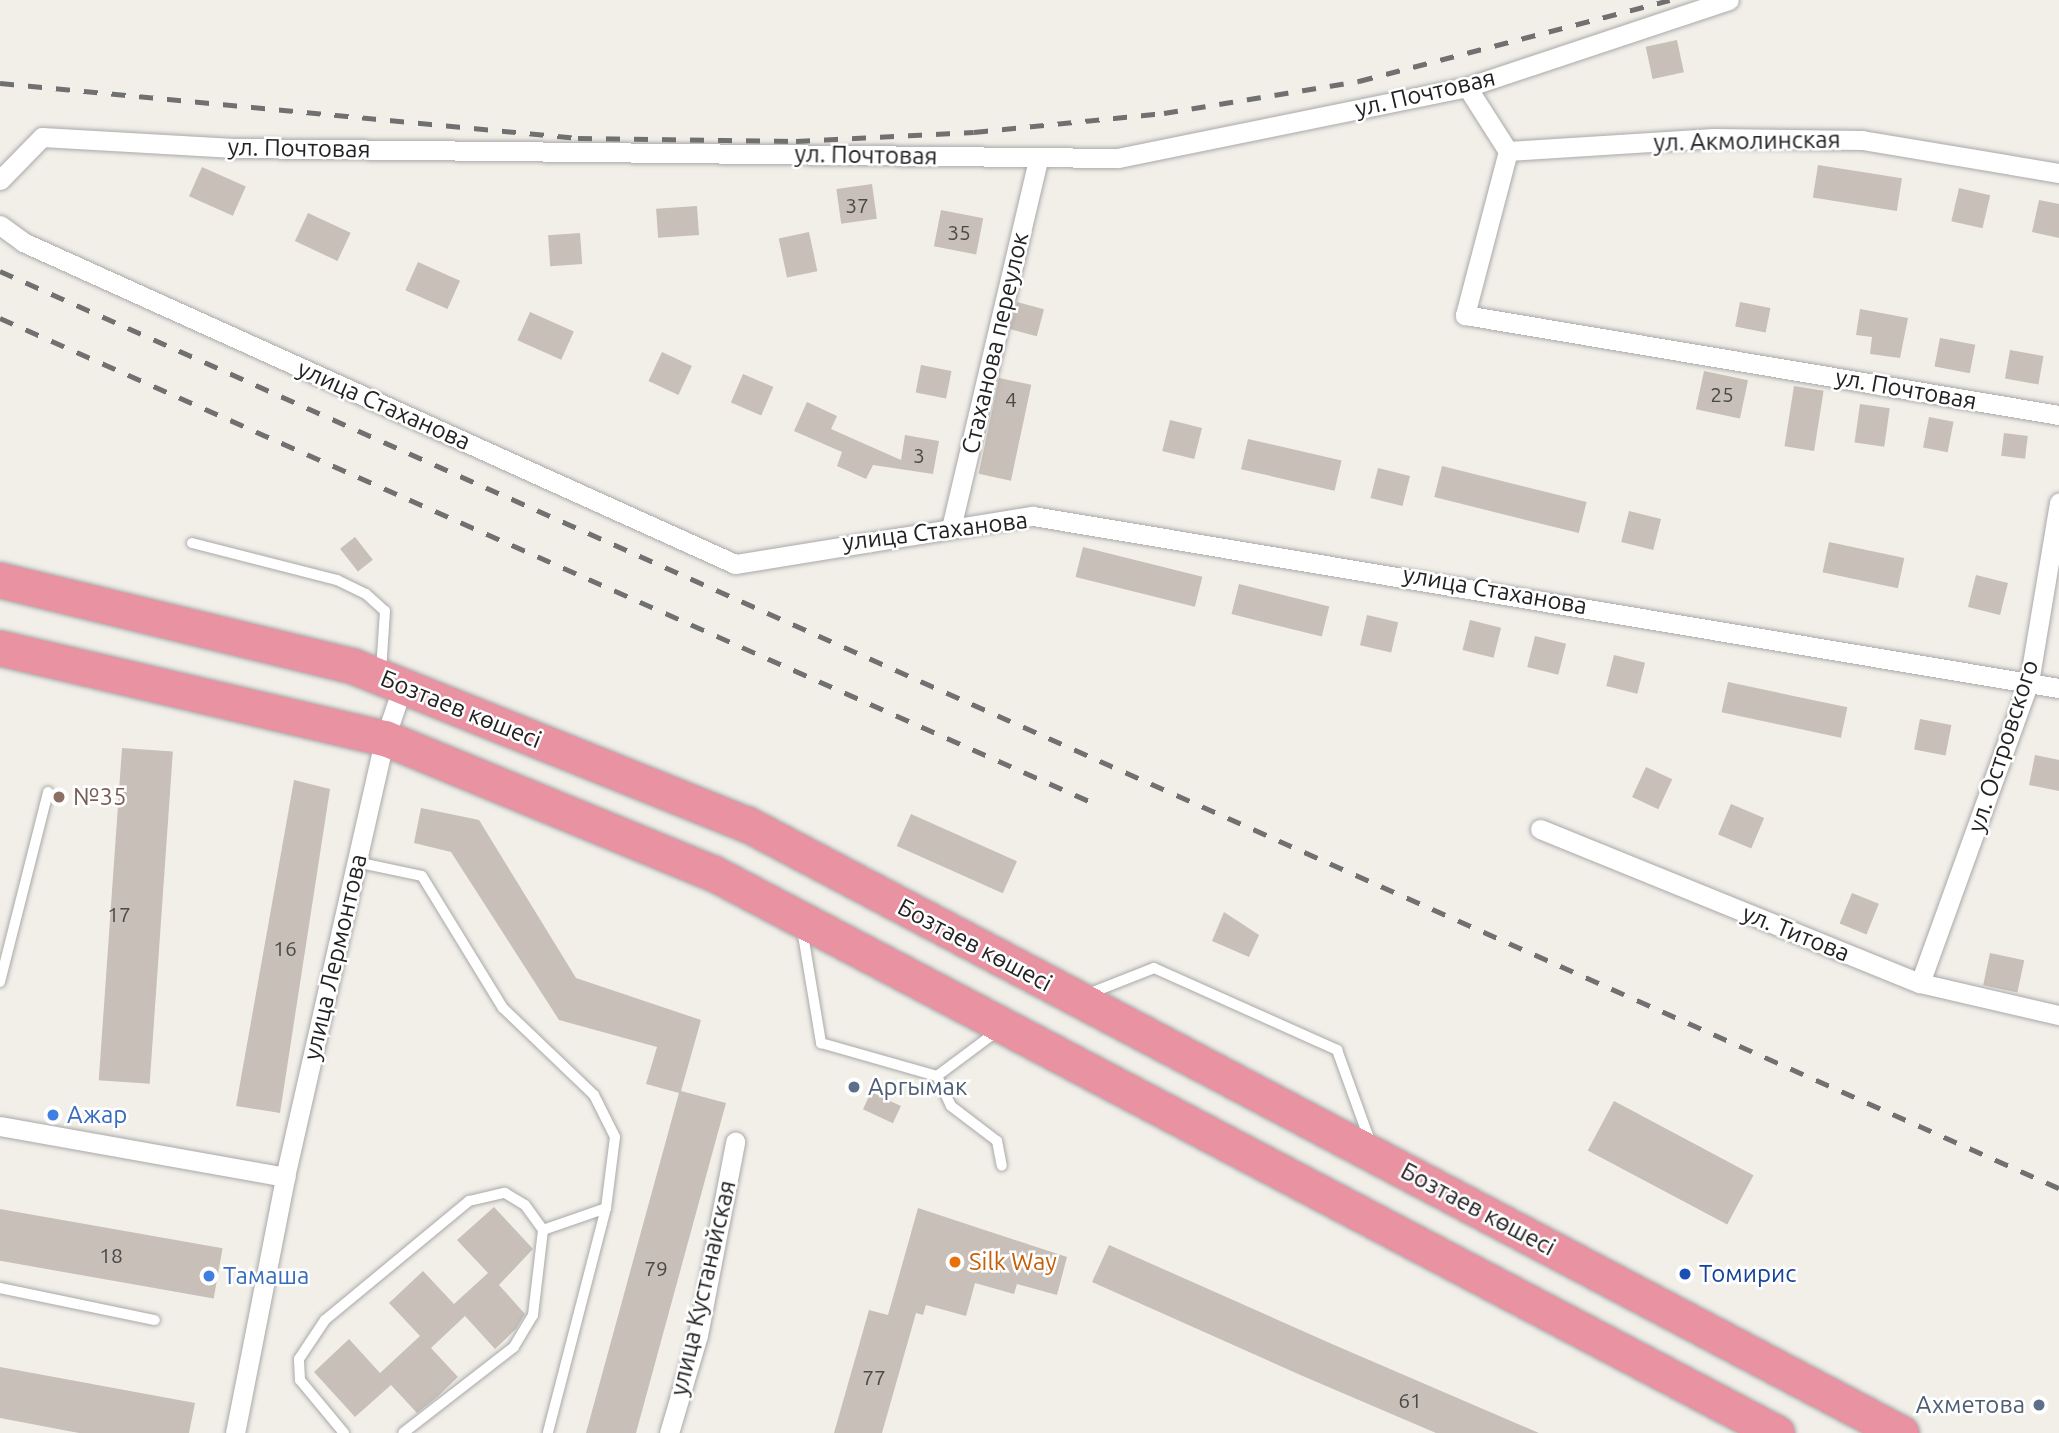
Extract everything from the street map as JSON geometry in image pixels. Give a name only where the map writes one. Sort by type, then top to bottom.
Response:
[{"type":"highway","name":"Бозтаев көшесі","points":[[0,580],[391,681],[747,824],[1375,1154],[1864,1425],[1901,1433]]},
{"type":"highway","points":[[0,648],[385,738],[713,873],[1000,1029],[1777,1433]]},
{"type":"street","name":"ул. Почтовая","points":[[0,180],[42,137],[234,148],[1118,158],[1467,87],[1729,0]]},
{"type":"street","points":[[1467,87],[1508,151]]},
{"type":"street","name":"ул. Акмолинская","points":[[1508,151],[1714,138],[1862,140],[2059,173]]},
{"type":"street","name":"ул. Почтовая","points":[[1508,151],[1465,315],[2059,415]]},
{"type":"street","name":"Стаханова переулок","points":[[951,528],[1039,158]]},
{"type":"street","name":"улица Стаханова","points":[[0,225],[23,242],[735,564],[1033,516],[2059,688]]},
{"type":"street","name":"ул. Островского","points":[[1920,983],[2029,682],[2059,502]]},
{"type":"street","name":"улица Лермонтова","points":[[235,1433],[285,1177],[385,738],[391,681]]},
{"type":"street","name":"ул. Титова","points":[[1540,829],[1920,983],[2059,1015]]},
{"type":"street","points":[[0,1126],[285,1177]]},
{"type":"street","name":"улица Кустанайская","points":[[669,1433],[698,1335],[735,1142]]},
{"type":"lane","points":[[192,543],[337,580],[366,594],[385,611],[391,681]]},
{"type":"lane","points":[[0,982],[48,792]]},
{"type":"lane","points":[[356,862],[422,876],[503,1008],[594,1095],[615,1138],[606,1208],[548,1433]]},
{"type":"lane","points":[[800,918],[821,1043],[937,1076],[951,1107],[997,1140],[1002,1166]]},
{"type":"lane","points":[[1076,999],[1154,968],[1337,1050],[1375,1154]]},
{"type":"lane","points":[[937,1076],[1000,1029]]},
{"type":"lane","points":[[344,1433],[300,1380],[299,1359],[326,1320],[469,1201],[505,1193],[526,1205],[543,1230],[537,1293],[524,1335],[403,1433]]},
{"type":"lane","points":[[543,1230],[606,1208]]},
{"type":"lane","points":[[0,1288],[155,1320]]},
{"type":"building","points":[[1677,40],[1684,72],[1653,79],[1646,47]]},
{"type":"building","points":[[1818,165],[1902,178],[1897,211],[1813,198]]},
{"type":"building","points":[[202,167],[246,187],[233,216],[189,196]]},
{"type":"building","points":[[872,184],[877,219],[841,224],[836,189]]},
{"type":"building","points":[[1959,188],[1990,195],[1983,228],[1951,221]]},
{"type":"building","points":[[2039,200],[2059,204],[2059,238],[2032,232]]},
{"type":"building","points":[[697,206],[699,235],[658,238],[656,209]]},
{"type":"building","points":[[941,210],[983,218],[976,255],[934,246]]},
{"type":"building","points":[[308,213],[351,233],[337,261],[295,241]]},
{"type":"building","points":[[809,232],[817,271],[787,278],[779,238]]},
{"type":"building","points":[[580,233],[582,264],[550,266],[548,235]]},
{"type":"building","points":[[418,262],[460,281],[447,309],[405,290]]},
{"type":"building","points":[[1017,302],[1044,309],[1037,336],[1010,329]]},
{"type":"building","points":[[1740,302],[1770,308],[1766,332],[1735,327]]},
{"type":"building","points":[[1860,309],[1908,318],[1900,358],[1870,354],[1872,337],[1856,335]]},
{"type":"building","points":[[530,312],[574,332],[561,360],[517,340]]},
{"type":"building","points":[[1940,338],[1975,345],[1970,373],[1934,366]]},
{"type":"building","points":[[2010,350],[2043,356],[2038,384],[2005,379]]},
{"type":"building","points":[[662,352],[692,366],[678,395],[648,381]]},
{"type":"building","points":[[921,365],[951,371],[946,398],[916,392]]},
{"type":"building","points":[[1704,371],[1748,380],[1740,419],[1696,409]]},
{"type":"building","points":[[743,374],[773,387],[761,415],[731,403]]},
{"type":"building","points":[[999,378],[1031,385],[1011,481],[979,474]]},
{"type":"building","points":[[1794,386],[1824,391],[1814,451],[1784,446]]},
{"type":"building","points":[[807,402],[837,416],[831,429],[901,460],[905,435],[939,441],[933,474],[873,465],[866,479],[837,466],[842,452],[794,431]]},
{"type":"building","points":[[1860,404],[1890,408],[1884,447],[1855,443]]},
{"type":"building","points":[[1929,417],[1954,422],[1948,452],[1923,447]]},
{"type":"building","points":[[1170,420],[1202,428],[1194,459],[1162,451]]},
{"type":"building","points":[[2004,433],[2028,436],[2025,459],[2001,456]]},
{"type":"building","points":[[1248,439],[1342,461],[1335,491],[1241,469]]},
{"type":"building","points":[[1442,466],[1587,502],[1579,533],[1434,497]]},
{"type":"building","points":[[1378,468],[1410,476],[1403,506],[1371,498]]},
{"type":"building","points":[[1629,511],[1661,519],[1653,550],[1621,542]]},
{"type":"building","points":[[355,537],[373,560],[358,572],[340,549]]},
{"type":"building","points":[[1829,542],[1904,558],[1898,588],[1823,572]]},
{"type":"building","points":[[1083,547],[1202,577],[1195,607],[1076,577]]},
{"type":"building","points":[[1976,575],[2008,583],[2000,615],[1968,607]]},
{"type":"building","points":[[1239,584],[1329,606],[1322,637],[1232,614]]},
{"type":"building","points":[[1367,615],[1398,622],[1391,652],[1360,645]]},
{"type":"building","points":[[1470,620],[1501,628],[1494,658],[1463,650]]},
{"type":"building","points":[[1535,636],[1566,644],[1558,675],[1527,667]]},
{"type":"building","points":[[1614,655],[1645,663],[1637,694],[1606,686]]},
{"type":"building","points":[[1728,682],[1847,707],[1841,738],[1722,712]]},
{"type":"building","points":[[1920,719],[1951,725],[1945,756],[1914,749]]},
{"type":"building","points":[[122,748],[173,752],[150,1084],[99,1080]]},
{"type":"building","points":[[2035,755],[2059,760],[2059,791],[2029,785]]},
{"type":"building","points":[[1646,767],[1672,779],[1658,809],[1632,797]]},
{"type":"building","points":[[294,780],[330,789],[280,1113],[236,1106]]},
{"type":"building","points":[[1731,804],[1764,818],[1751,848],[1718,834]]},
{"type":"building","points":[[421,808],[479,820],[576,978],[701,1020],[681,1091],[726,1103],[636,1433],[586,1433],[679,1093],[646,1084],[657,1047],[559,1020],[451,852],[414,843]]},
{"type":"building","points":[[911,814],[1017,861],[1003,893],[897,846]]},
{"type":"building","points":[[1852,893],[1879,904],[1867,934],[1840,924]]},
{"type":"building","points":[[1224,912],[1259,935],[1249,957],[1212,941]]},
{"type":"building","points":[[1990,953],[2024,960],[2017,993],[1983,985]]},
{"type":"building","points":[[871,1092],[901,1106],[893,1123],[863,1109]]},
{"type":"building","points":[[1614,1101],[1754,1175],[1727,1225],[1588,1150]]},
{"type":"building","points":[[494,1207],[533,1249],[499,1285],[525,1314],[516,1329],[495,1349],[465,1316],[431,1348],[458,1377],[436,1398],[417,1413],[391,1385],[355,1417],[314,1372],[349,1339],[380,1373],[420,1336],[389,1303],[423,1271],[454,1304],[488,1273],[457,1240]]},
{"type":"building","points":[[918,1208],[1067,1257],[1057,1295],[1017,1284],[1014,1294],[975,1283],[966,1316],[926,1305],[923,1315],[916,1313],[882,1433],[834,1433],[869,1310],[888,1315]]},
{"type":"building","points":[[0,1209],[223,1248],[214,1298],[0,1261]]},
{"type":"building","points":[[1109,1245],[1539,1433],[1436,1433],[1305,1377],[1092,1282]]},
{"type":"building","points":[[0,1367],[195,1403],[189,1433],[79,1433],[0,1418]]},
{"type":"railway","points":[[0,83],[578,138],[796,141],[974,132],[1164,113],[1359,81],[1670,0]]},
{"type":"railway","points":[[0,271],[2059,1188]]},
{"type":"railway","points":[[0,318],[1089,801]]},
{"type":"place","name":"№35","points":[[59,797]]},
{"type":"place","name":"Аргымак","points":[[854,1087]]},
{"type":"place","name":"Ажар","points":[[53,1115]]},
{"type":"place","name":"Silk Way","points":[[955,1262]]},
{"type":"place","name":"Томирис","points":[[1685,1274]]},
{"type":"place","name":"Тамаша","points":[[209,1276]]},
{"type":"place","name":"Ахметова","points":[[2039,1405]]}]
